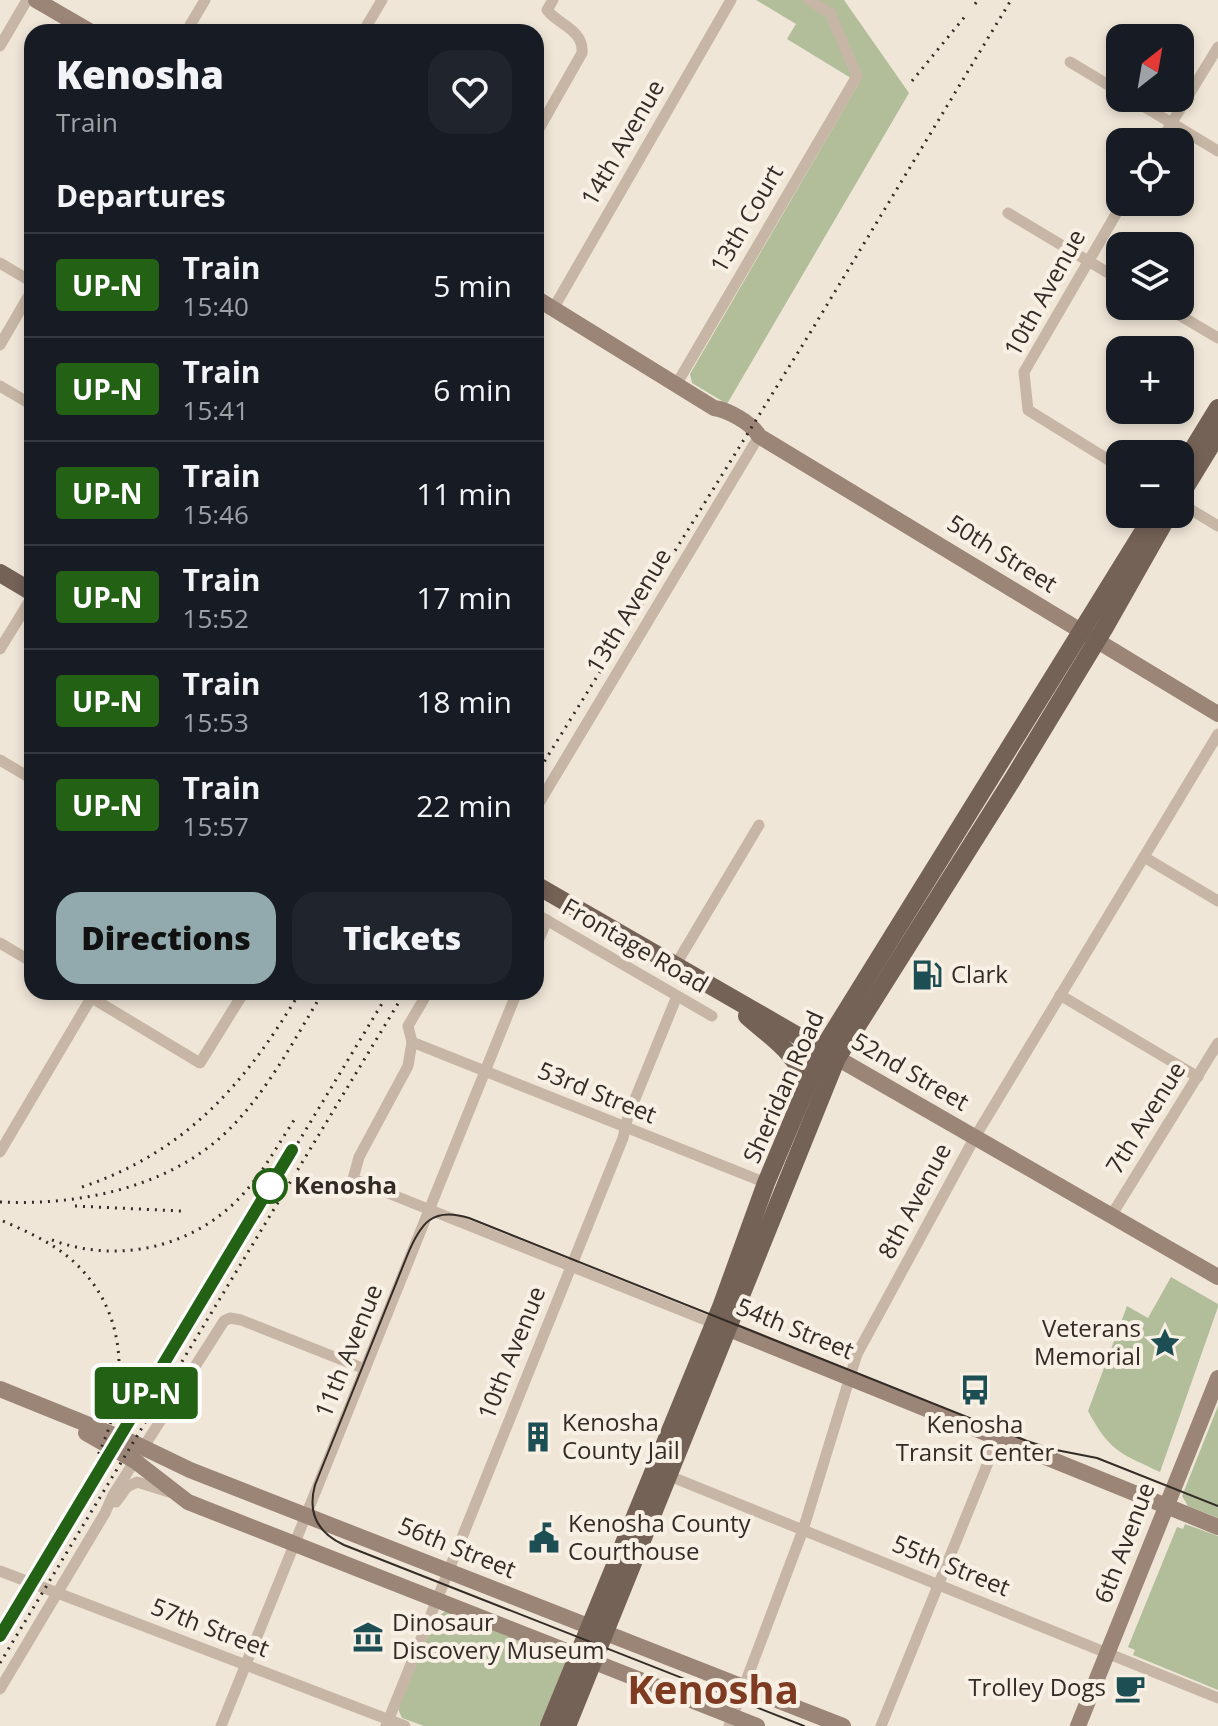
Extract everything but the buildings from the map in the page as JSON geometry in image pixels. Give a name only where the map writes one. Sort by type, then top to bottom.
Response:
[{"type":"main road","points":[[1194,447],[1218,408]]},
{"type":"main road","points":[[1194,473],[1218,434]]},
{"type":"main road","name":"Sheridan Road","points":[[1089,636],[1147,528]]},
{"type":"main road","name":"Sheridan Road","points":[[597,1629],[667,1475],[766,1183],[806,1086],[830,1054],[1089,636],[1160,528]]},
{"type":"main road","points":[[0,573],[24,589]]},
{"type":"main road","name":"52nd Street","points":[[544,890],[830,1054]]},
{"type":"main road","points":[[721,993],[794,1058],[802,1069],[806,1086]]},
{"type":"main road","name":"Sheridan Road","points":[[549,1726],[585,1658],[830,1054]]},
{"type":"main road","name":"Sheridan Road","points":[[567,1726],[585,1658]]},
{"type":"street","points":[[0,46],[27,0]]},
{"type":"street","points":[[36,0],[77,24]]},
{"type":"street","points":[[191,24],[205,0]]},
{"type":"street","points":[[368,24],[382,0]]},
{"type":"street","points":[[544,120],[582,53],[583,43],[576,33],[547,10],[553,0]]},
{"type":"street","name":"14th Avenue","points":[[553,309],[731,0]]},
{"type":"street","name":"13th Court","points":[[676,385],[857,76],[830,13],[809,0]]},
{"type":"street","points":[[1169,128],[1218,47]]},
{"type":"street","points":[[1070,62],[1106,84]]},
{"type":"street","points":[[1154,112],[1218,151]]},
{"type":"street","points":[[1008,213],[1106,272]]},
{"type":"street","name":"10th Avenue","points":[[1106,458],[1028,410],[1024,372],[1114,216]]},
{"type":"street","points":[[0,263],[24,277]]},
{"type":"street","name":"50th Street","points":[[544,303],[714,408],[718,417],[751,437],[759,436],[1218,714]]},
{"type":"street","points":[[0,345],[24,304]]},
{"type":"street","points":[[1188,320],[1218,338]]},
{"type":"street","points":[[0,386],[24,400]]},
{"type":"street","name":"13th Avenue","points":[[544,795],[759,436]]},
{"type":"street","points":[[1194,511],[1218,526]]},
{"type":"street","points":[[0,649],[24,608]]},
{"type":"street","name":"8th Avenue","points":[[730,1721],[803,1530],[857,1354],[975,1137],[1218,734]]},
{"type":"street","points":[[0,760],[24,774]]},
{"type":"street","points":[[675,966],[759,825]]},
{"type":"street","points":[[1144,857],[1218,901]]},
{"type":"street","name":"Frontage Road","points":[[544,919],[712,1016]]},
{"type":"street","points":[[0,943],[24,957]]},
{"type":"street","points":[[1060,995],[1198,1077]]},
{"type":"street","name":"10th Avenue","points":[[387,1723],[677,996]]},
{"type":"street","points":[[0,1152],[86,1000]]},
{"type":"street","points":[[99,1000],[200,1063],[239,1000]]},
{"type":"street","points":[[412,1042],[408,1026],[423,1000]]},
{"type":"street","name":"11th Avenue","points":[[221,1726],[514,1000]]},
{"type":"street","name":"54th Street","points":[[412,1042],[408,1066],[359,1157],[353,1179],[1218,1527]]},
{"type":"street","name":"53rd Street","points":[[412,1042],[766,1183]]},
{"type":"street","name":"7th Avenue","points":[[1111,1216],[1218,1043]]},
{"type":"street","name":"52nd Street","points":[[830,1054],[1218,1277]]},
{"type":"street","points":[[0,1689],[105,1513],[111,1497],[228,1318],[244,1321],[365,1369]]},
{"type":"street","name":"6th Avenue","points":[[1078,1726],[1218,1378]]},
{"type":"street","name":"56th Street","points":[[0,1389],[55,1412],[140,1455],[306,1513],[843,1726]]},
{"type":"street","points":[[881,1726],[998,1438]]},
{"type":"street","name":"56th Street","points":[[140,1455],[177,1495],[585,1658],[730,1721],[757,1726]]},
{"type":"street","name":"55th Street","points":[[667,1475],[1218,1698]]},
{"type":"street","points":[[105,1513],[127,1487],[135,1483],[144,1482],[177,1495]]},
{"type":"street","name":"57th Street","points":[[0,1571],[387,1723],[405,1726]]},
{"type":"green space","points":[[756,0],[844,0],[909,93],[727,404],[692,383],[690,374],[859,83],[787,39],[796,24]]},
{"type":"green space","points":[[1171,1277],[1218,1304],[1218,1307],[1160,1472],[1117,1450],[1088,1411],[1127,1306],[1148,1318]]},
{"type":"green space","points":[[1218,1406],[1218,1518],[1188,1506],[1182,1496]]},
{"type":"green space","points":[[1185,1524],[1218,1536],[1218,1690],[1133,1655],[1135,1650],[1128,1647],[1177,1527],[1183,1529]]},
{"type":"green space","points":[[446,1611],[564,1659],[567,1667],[543,1726],[424,1726],[402,1718],[398,1709],[436,1617]]},
{"type":"tram line","points":[[804,1726],[344,1545],[321,1528],[312,1505],[315,1485],[407,1256],[417,1235],[429,1220],[446,1214],[469,1218],[1027,1441],[1097,1458],[1218,1506]]},
{"type":"railway","points":[[975,4],[978,0]]},
{"type":"railway","points":[[544,762],[810,333],[1011,0]]},
{"type":"railway","points":[[912,81],[967,14]]},
{"type":"railway","points":[[82,1187],[152,1155],[209,1111],[257,1056],[295,1000]]},
{"type":"railway","points":[[0,1202],[65,1200],[98,1195],[130,1187],[189,1160],[216,1142],[239,1119],[263,1089],[318,1000]]},
{"type":"railway","points":[[0,1636],[384,1000]]},
{"type":"railway","points":[[0,1663],[400,1000]]},
{"type":"railway","points":[[52,1240],[104,1251],[130,1250],[155,1246],[203,1227],[225,1212],[244,1193],[296,1117]]},
{"type":"railway","points":[[75,1206],[181,1211]]},
{"type":"railway","points":[[3,1221],[40,1238],[73,1261],[92,1282],[106,1305],[119,1355],[119,1381],[107,1434],[96,1459]]},
{"type":"train","name":"UP-N","points":[[0,1636],[292,1150]]},
{"type":"place","name":"Clark","points":[[927,975]]},
{"type":"place","name":"Kenosha","points":[[270,1186]]},
{"type":"place","name":"Veterans Memorial","points":[[1165,1343]]},
{"type":"place","name":"Kenosha Transit Center","points":[[975,1390]]},
{"type":"place","name":"Kenosha County Jail","points":[[538,1437]]},
{"type":"place","name":"Kenosha County Courthouse","points":[[544,1538]]},
{"type":"place","name":"Dinosaur Discovery Museum","points":[[368,1637]]},
{"type":"place","name":"Trolley Dogs","points":[[1130,1688]]},
{"type":"district","name":"Kenosha","points":[[713,1690]]}]
